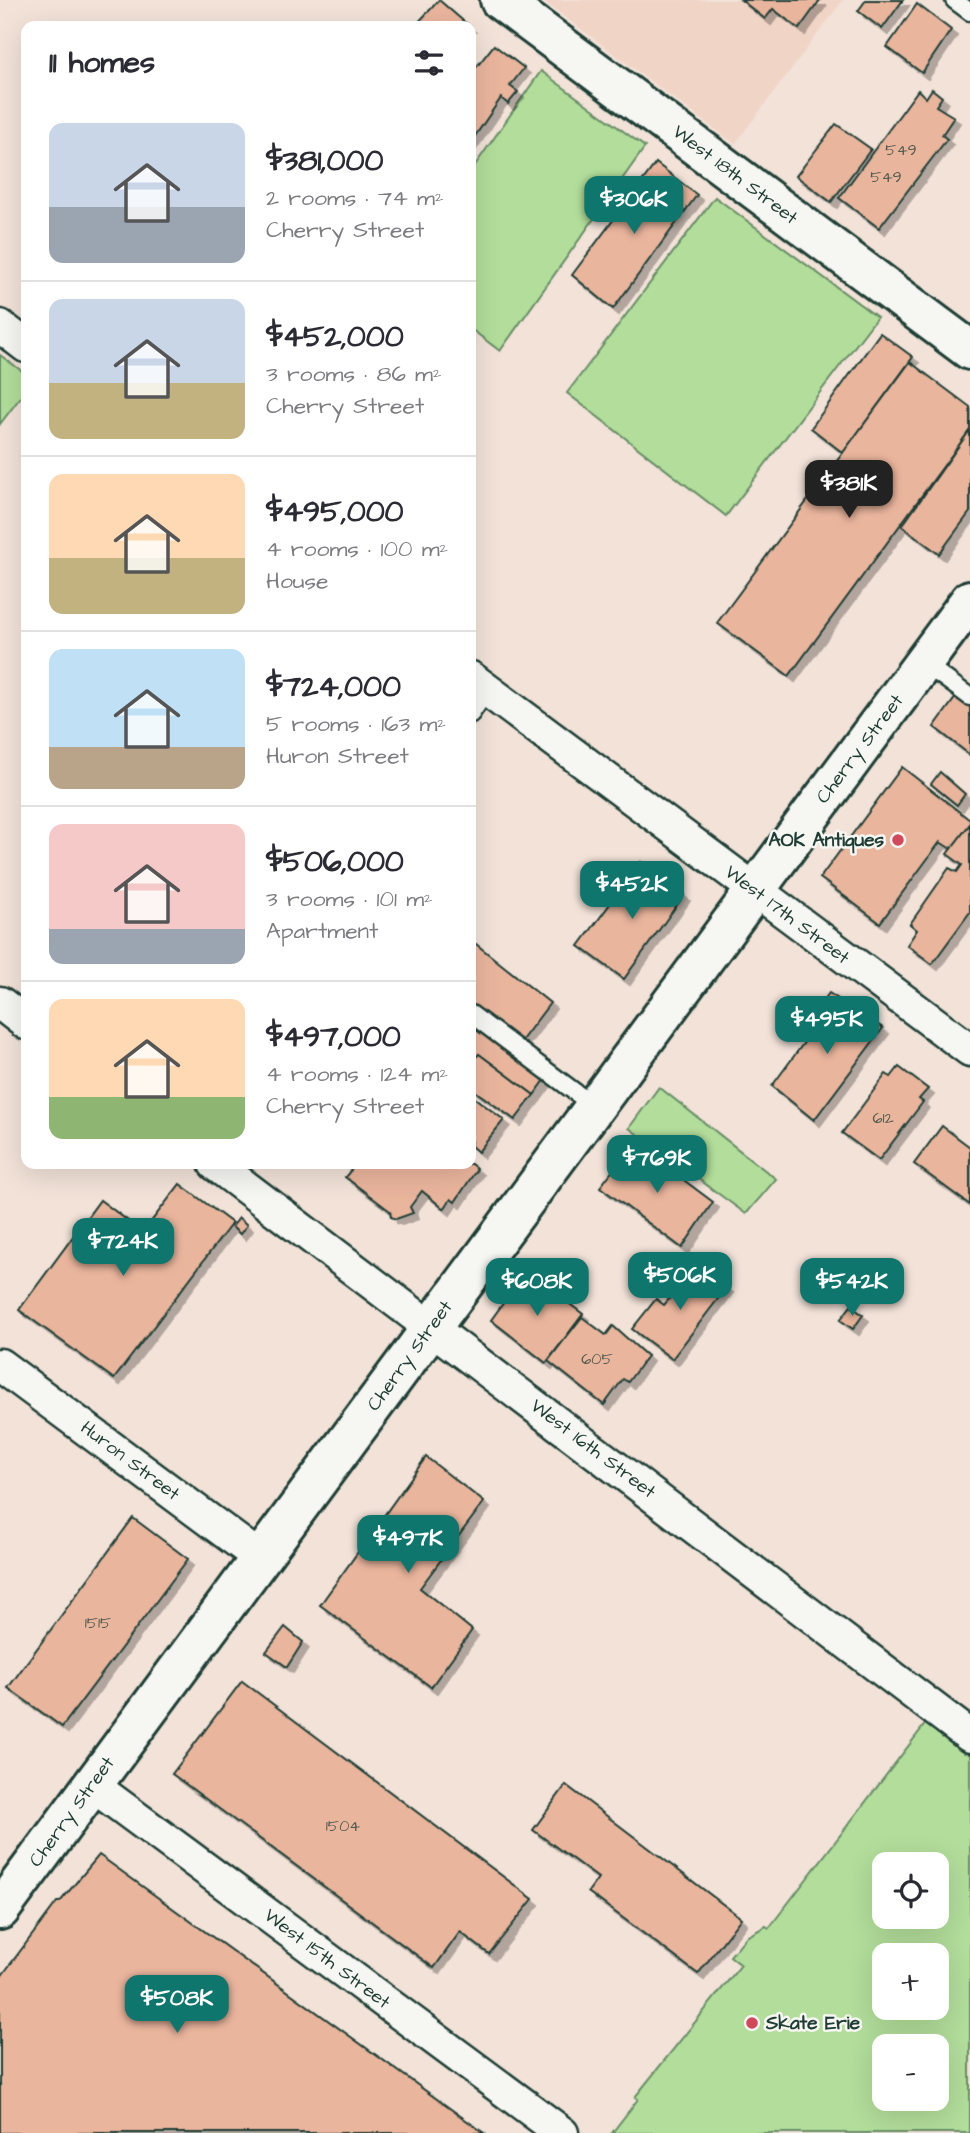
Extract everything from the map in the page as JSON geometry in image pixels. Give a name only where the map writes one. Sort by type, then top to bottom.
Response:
[{"type":"street","name":"West 18th Street","points":[[500,0],[970,350]]},
{"type":"street","points":[[0,326],[21,342]]},
{"type":"street","name":"Cherry Street","points":[[0,1910],[970,600]]},
{"type":"street","name":"West 17th Street","points":[[476,694],[755,890],[970,1050]]},
{"type":"street","points":[[0,1003],[21,1019]]},
{"type":"street","name":"West 16th Street","points":[[222,1169],[970,1736]]},
{"type":"street","name":"Huron Street","points":[[0,1364],[260,1558]]},
{"type":"street","name":"West 15th Street","points":[[92,1785],[562,2133]]},
{"type":"lane","points":[[954,0],[970,12]]},
{"type":"lane","points":[[924,663],[970,697]]},
{"type":"lane","points":[[476,1018],[595,1107]]},
{"type":"shaded area","points":[[542,0],[843,0],[735,144]]},
{"type":"green space","points":[[541,71],[645,147],[500,351],[476,333],[476,164]]},
{"type":"green space","points":[[715,197],[877,317],[726,516],[567,393]]},
{"type":"green space","points":[[0,355],[21,370],[21,397],[0,424]]},
{"type":"green space","points":[[659,1087],[776,1179],[746,1214],[629,1128]]},
{"type":"green space","points":[[936,1710],[970,1736],[970,2133],[612,2133],[638,2099],[635,2097],[741,1965],[730,1956],[746,1937],[766,1926],[769,1928]]},
{"type":"building","points":[[439,0],[463,21],[420,21]]},
{"type":"building","points":[[741,0],[820,0],[799,29],[773,9],[765,19]]},
{"type":"building","points":[[866,0],[903,0],[882,29],[858,11]]},
{"type":"building","points":[[917,4],[951,30],[922,73],[887,47]]},
{"type":"building","points":[[494,45],[524,68],[510,86],[518,92],[508,104],[501,98],[476,135],[476,68]]},
{"type":"building","points":[[932,89],[942,97],[936,106],[954,117],[942,135],[947,139],[879,228],[839,198],[918,90],[926,98]]},
{"type":"building","points":[[836,124],[871,149],[831,202],[796,176]]},
{"type":"building","points":[[656,163],[697,195],[613,309],[572,275]]},
{"type":"building","points":[[880,333],[913,357],[843,453],[811,428]]},
{"type":"building","points":[[910,362],[970,407],[970,430],[789,676],[717,623]]},
{"type":"building","points":[[970,430],[970,512],[939,554],[902,526]]},
{"type":"building","points":[[956,697],[970,707],[970,755],[934,727]]},
{"type":"building","points":[[902,767],[970,820],[970,824],[951,849],[940,842],[880,923],[820,878]]},
{"type":"building","points":[[940,772],[965,794],[957,805],[931,784]]},
{"type":"building","points":[[970,824],[970,912],[932,964],[907,945],[917,930],[910,924],[949,868],[957,872],[962,865],[947,854]]},
{"type":"building","points":[[641,862],[684,895],[624,979],[579,946]]},
{"type":"building","points":[[476,944],[550,1003],[519,1044],[476,1011]]},
{"type":"building","points":[[829,993],[883,1028],[814,1120],[772,1086],[822,1018],[815,1012]]},
{"type":"building","points":[[476,1028],[545,1080],[534,1095],[479,1054],[476,1057]]},
{"type":"building","points":[[479,1054],[534,1095],[515,1120],[476,1092],[476,1057]]},
{"type":"building","points":[[899,1067],[928,1089],[919,1099],[923,1102],[879,1160],[842,1133],[886,1074],[891,1077]]},
{"type":"building","points":[[476,1099],[504,1120],[478,1152],[476,1150]]},
{"type":"building","points":[[942,1126],[970,1147],[970,1205],[914,1164]]},
{"type":"building","points":[[631,1147],[639,1152],[641,1148],[713,1202],[682,1248],[600,1187]]},
{"type":"building","points":[[352,1169],[477,1169],[455,1202],[451,1199],[444,1209],[422,1191],[410,1207],[413,1213],[396,1219],[391,1217],[390,1211],[345,1177]]},
{"type":"building","points":[[180,1184],[232,1223],[114,1379],[19,1310],[100,1200],[143,1232]]},
{"type":"building","points":[[239,1218],[247,1225],[240,1234],[232,1227]]},
{"type":"building","points":[[698,1265],[727,1287],[672,1359],[632,1329],[656,1299],[664,1305]]},
{"type":"building","points":[[522,1277],[543,1291],[547,1287],[583,1314],[546,1363],[491,1320]]},
{"type":"building","points":[[851,1306],[863,1315],[853,1329],[840,1320]]},
{"type":"building","points":[[582,1317],[606,1335],[613,1326],[647,1356],[628,1382],[623,1379],[604,1405],[548,1361]]},
{"type":"building","points":[[426,1457],[484,1502],[420,1588],[472,1630],[431,1687],[320,1605]]},
{"type":"building","points":[[133,1518],[188,1559],[62,1727],[8,1688]]},
{"type":"building","points":[[285,1627],[303,1642],[287,1667],[266,1652]]},
{"type":"building","points":[[242,1681],[533,1899],[489,1954],[460,1932],[434,1968],[172,1774]]},
{"type":"building","points":[[566,1785],[741,1918],[698,1974],[588,1892],[598,1878],[533,1830]]},
{"type":"building","points":[[99,1855],[484,2133],[0,2133],[0,1978],[57,1902],[60,1902]]},
{"type":"place","name":"AOK Antiques","points":[[898,840]]},
{"type":"place","name":"Skate Erie","points":[[752,2023]]}]
